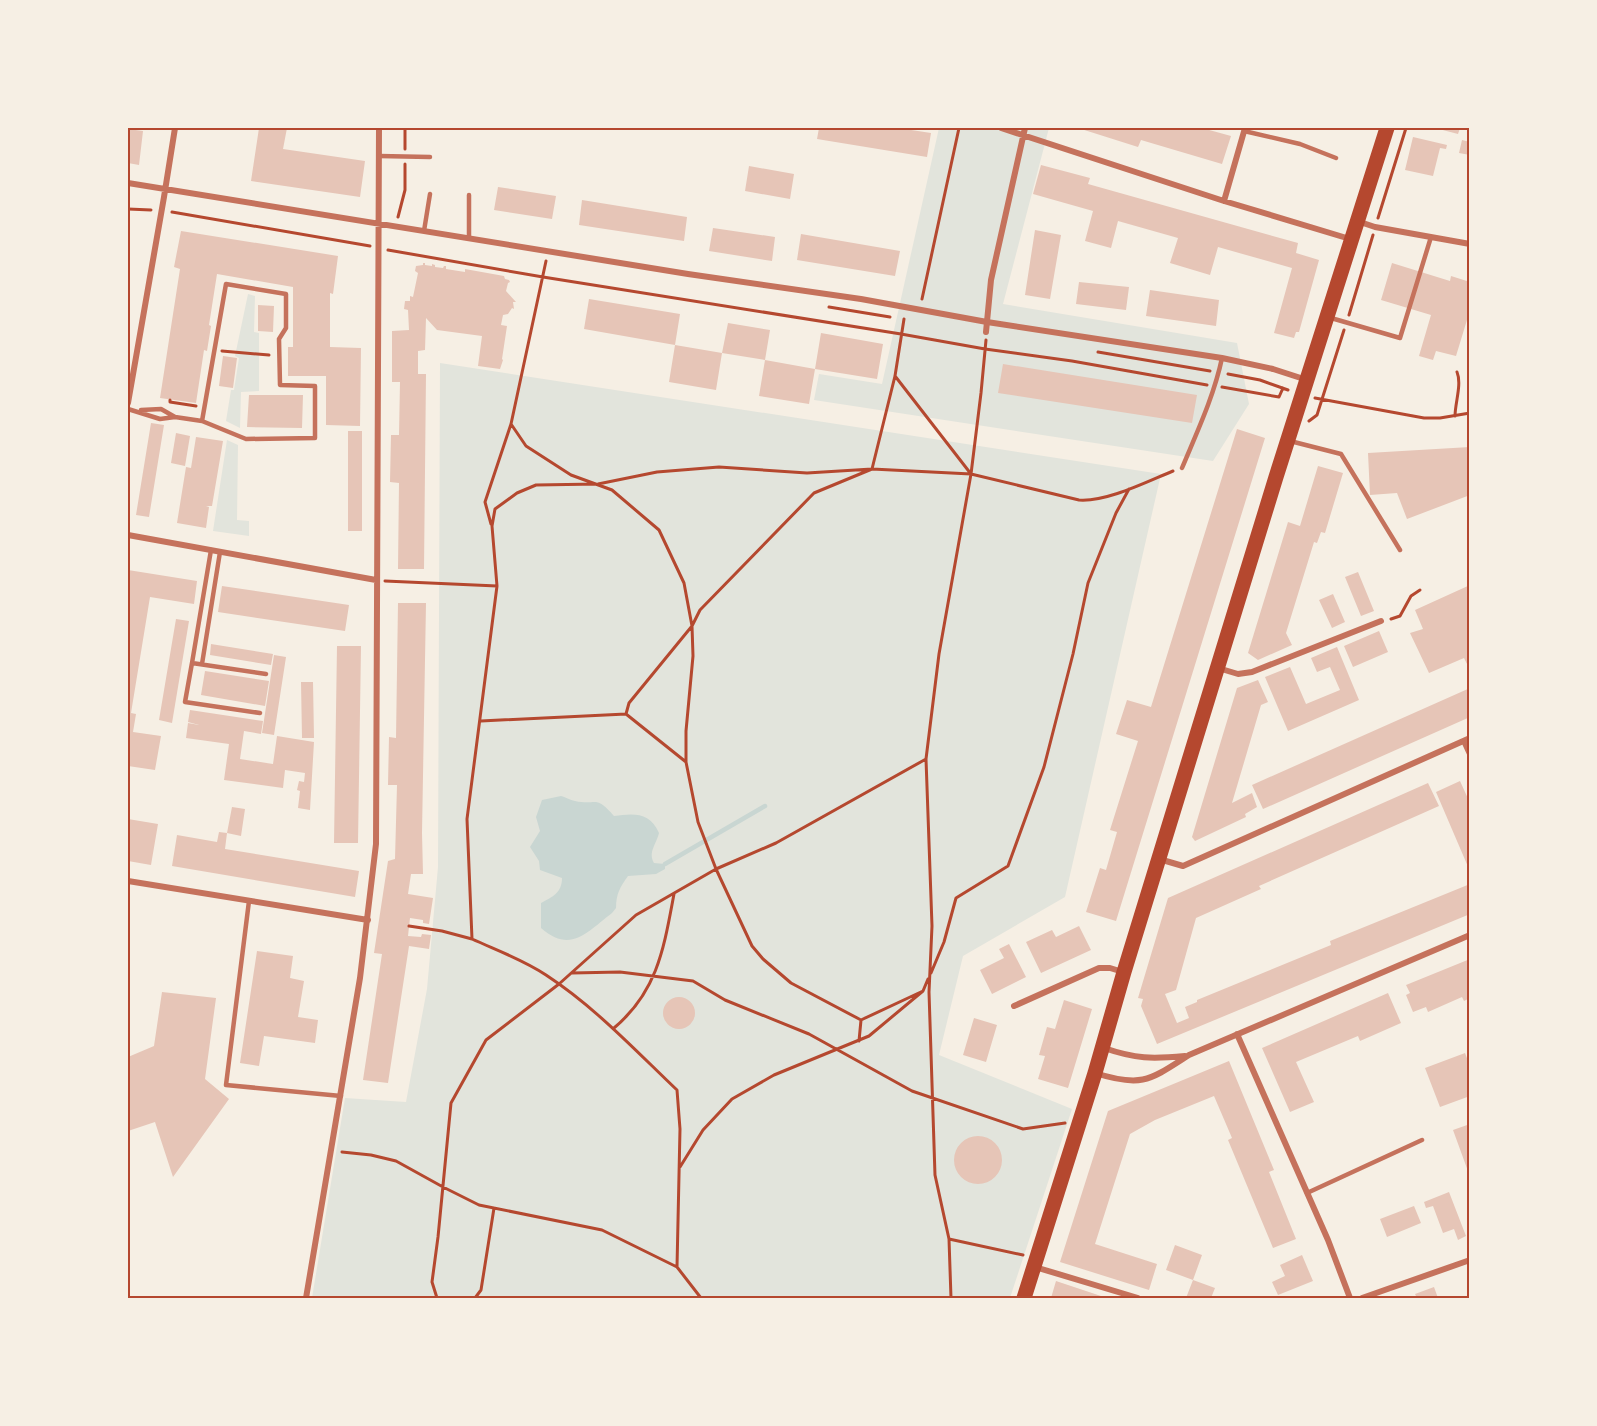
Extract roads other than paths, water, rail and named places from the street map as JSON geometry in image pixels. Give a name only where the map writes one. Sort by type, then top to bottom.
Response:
[{"type":"main road","points":[[1024,1299],[1288,441],[1387,128]]},
{"type":"street","points":[[128,403],[175,128]]},
{"type":"street","points":[[306,1299],[368,920],[376,844],[379,128]]},
{"type":"street","points":[[1001,128],[1351,240]]},
{"type":"street","points":[[987,332],[991,280],[1025,128]]},
{"type":"street","points":[[1224,201],[1245,129]]},
{"type":"street","points":[[128,183],[1222,358],[1274,369],[1306,388]]},
{"type":"street","points":[[1357,221],[1375,227],[1470,244]]},
{"type":"street","points":[[128,535],[376,580]]},
{"type":"street","points":[[1218,668],[1238,674],[1252,672],[1381,621]]},
{"type":"street","points":[[1159,859],[1183,866],[1467,739],[1470,754]]},
{"type":"street","points":[[128,881],[368,920]]},
{"type":"street","points":[[1095,1073],[1128,1082],[1141,1082],[1154,1077],[1189,1055],[1470,935]]},
{"type":"street","points":[[1014,1006],[1099,968],[1124,972]]},
{"type":"street","points":[[1237,1034],[1328,1240],[1350,1299]]},
{"type":"street","points":[[1102,1047],[1135,1057],[1152,1059],[1189,1055]]},
{"type":"street","points":[[1362,1299],[1470,1260]]},
{"type":"street","points":[[1035,1262],[1137,1299]]},
{"type":"lane","points":[[1245,129],[1300,144],[1336,158]]},
{"type":"lane","points":[[379,156],[430,157]]},
{"type":"lane","points":[[424,231],[429,194]]},
{"type":"lane","points":[[469,195],[469,238]]},
{"type":"lane","points":[[1328,317],[1400,338],[1431,237]]},
{"type":"lane","points":[[128,409],[160,419],[175,417],[202,421],[246,439],[315,438],[315,386],[280,385],[279,339],[285,328],[286,294],[226,284],[202,421]]},
{"type":"lane","points":[[1182,468],[1214,386],[1222,358]]},
{"type":"lane","points":[[137,411],[162,409],[175,417]]},
{"type":"lane","points":[[1288,441],[1341,454],[1400,550]]},
{"type":"lane","points":[[211,550],[185,702],[260,713]]},
{"type":"lane","points":[[202,664],[220,552]]},
{"type":"lane","points":[[192,663],[266,674]]},
{"type":"lane","points":[[249,901],[226,1085],[341,1095]]},
{"type":"lane","points":[[1307,1193],[1422,1140]]},
{"type":"waterway","points":[[665,864],[765,806]]}]
